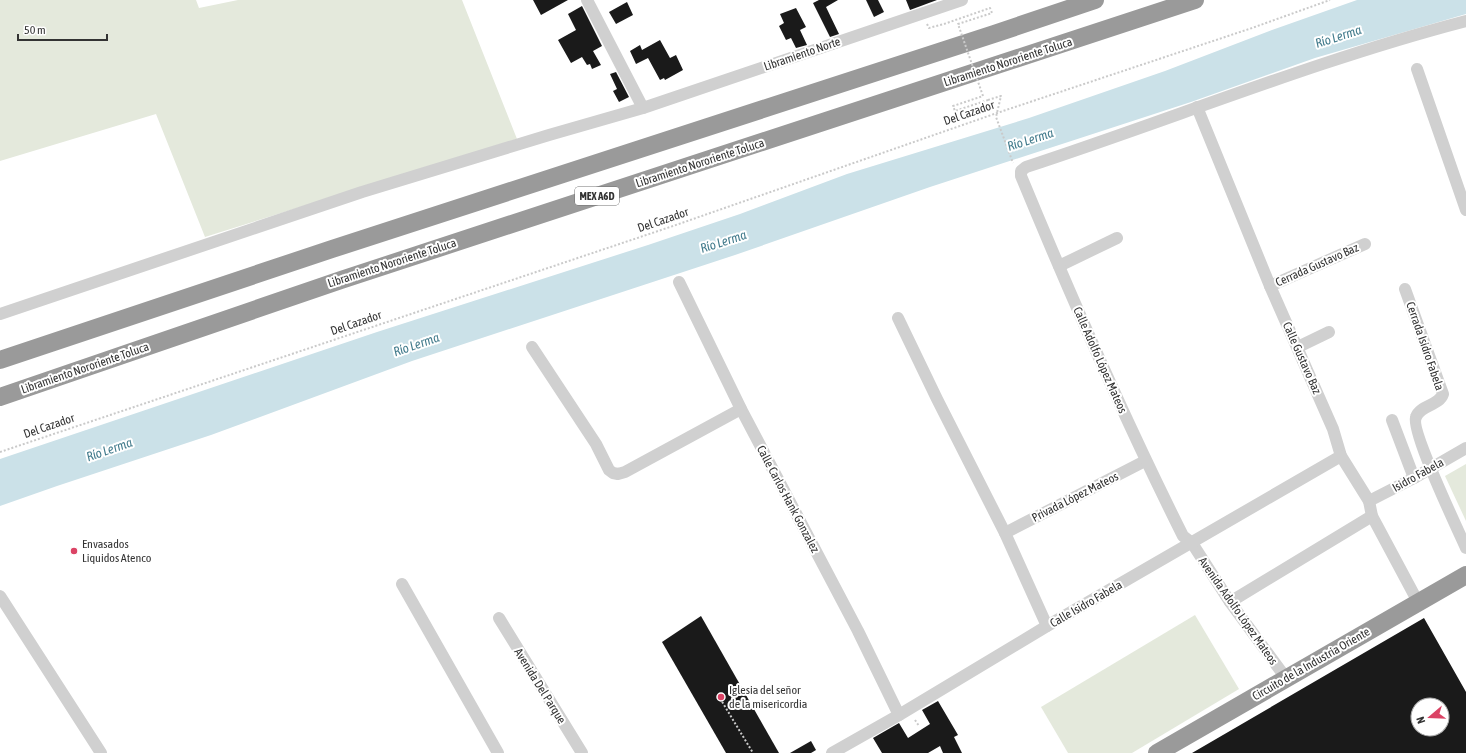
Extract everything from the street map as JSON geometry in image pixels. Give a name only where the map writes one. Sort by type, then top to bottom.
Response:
[{"type":"highway","name":"MEX A6D","points":[[0,360],[325,251],[987,37],[1095,0]]},
{"type":"highway","name":"Libramiento Nororiente Toluca","points":[[0,397],[341,280],[1195,0]]},
{"type":"highway","name":"Circuito de la Industria Oriente","points":[[1157,753],[1466,575]]},
{"type":"street","points":[[588,0],[643,108]]},
{"type":"street","name":"Libramiento Norte","points":[[0,314],[362,192],[643,108],[923,14],[954,1]]},
{"type":"street","points":[[1017,168],[1026,167],[1107,140],[1196,107],[1332,61],[1466,21]]},
{"type":"street","points":[[1417,69],[1466,210]]},
{"type":"street","name":"Calle Gustavo Baz","points":[[1196,107],[1270,286],[1333,429],[1341,456],[1369,502],[1372,516],[1418,602]]},
{"type":"street","name":"Calle Adolfo López Mateos","points":[[1017,168],[1145,461],[1183,536],[1192,543]]},
{"type":"street","points":[[1059,266],[1117,238]]},
{"type":"street","name":"Cerrada Gustavo Baz","points":[[1270,286],[1365,244]]},
{"type":"street","name":"Calle Carlos Hank Gonzalez","points":[[679,282],[741,409],[854,624],[899,715]]},
{"type":"street","name":"Cerrada Isidro Fabela","points":[[1405,289],[1443,394],[1440,399],[1419,412],[1416,416],[1415,425],[1430,468],[1466,548]]},
{"type":"street","points":[[898,318],[1005,533],[1047,626]]},
{"type":"street","points":[[1298,347],[1329,332]]},
{"type":"street","points":[[532,347],[596,444],[609,470],[613,473],[618,474],[624,472],[741,409]]},
{"type":"street","points":[[1392,420],[1414,478]]},
{"type":"street","name":"Isidro Fabela","points":[[1369,502],[1466,448]]},
{"type":"street","name":"Calle Isidro Fabela","points":[[832,753],[899,715],[1047,626],[1341,456]]},
{"type":"street","name":"Privada López Mateos","points":[[1005,533],[1145,461]]},
{"type":"street","points":[[1230,602],[1372,516]]},
{"type":"street","name":"Avenida Adolfo López Mateos","points":[[1192,543],[1230,602],[1286,678]]},
{"type":"street","points":[[402,584],[498,753]]},
{"type":"street","points":[[0,596],[102,753]]},
{"type":"street","name":"Avenida Del Parque","points":[[498,618],[582,753]]},
{"type":"path","name":"Del Cazador","points":[[0,452],[666,229],[997,113],[1252,28],[1330,0]]},
{"type":"path","points":[[944,24],[990,8],[992,13],[958,24],[983,96],[953,106],[955,111],[1001,96],[996,117],[1017,168]]},
{"type":"path","points":[[718,695],[753,753]]},
{"type":"shaded area","points":[[0,0],[196,0],[199,8],[238,0],[462,0],[517,139],[205,237],[156,114],[0,161]]},
{"type":"shaded area","points":[[1466,464],[1466,521],[1445,476]]},
{"type":"shaded area","points":[[1195,615],[1239,689],[1132,753],[1068,753],[1041,707]]},
{"type":"water","name":"Río Lerma","points":[[1357,0],[1466,0],[1466,14],[1315,58],[1191,102],[930,187],[735,255],[412,361],[211,435],[0,506],[0,459],[377,332],[648,245],[740,214],[847,174],[1029,118],[1165,71],[1272,30]]},
{"type":"building","points":[[533,0],[568,0],[541,15]]},
{"type":"building","points":[[819,0],[838,0],[826,7],[839,34],[830,37],[813,3]]},
{"type":"building","points":[[866,0],[878,0],[884,12],[874,17]]},
{"type":"building","points":[[906,0],[937,0],[910,10]]},
{"type":"building","points":[[627,2],[633,15],[616,24],[609,12]]},
{"type":"building","points":[[582,6],[602,46],[593,51],[601,65],[592,69],[590,64],[587,65],[582,57],[571,63],[558,40],[576,30],[568,14]]},
{"type":"building","points":[[796,8],[806,27],[800,30],[807,45],[796,48],[791,38],[786,40],[779,26],[784,23],[780,14]]},
{"type":"building","points":[[660,40],[670,58],[676,55],[683,70],[665,80],[664,78],[660,80],[648,58],[636,64],[630,51],[640,45],[642,50]]},
{"type":"building","points":[[616,72],[629,97],[619,102],[613,91],[617,89],[610,74]]},
{"type":"building","name":"Iglesia del señor de la misericordia","points":[[701,616],[779,753],[726,753],[662,642]]},
{"type":"building","points":[[1424,618],[1466,692],[1466,753],[1192,753]]},
{"type":"building","points":[[938,701],[958,735],[954,737],[962,753],[943,753],[940,746],[928,753],[882,753],[873,738],[899,723],[908,738],[930,724],[922,710]]},
{"type":"building","name":"Iglesia del señor de la misericordia","points":[[811,741],[816,750],[811,753],[790,753]]},
{"type":"place","name":"Envasados Liquidos Atenco","points":[[74,551]]},
{"type":"place","name":"Iglesia del señor de la misericordia","points":[[721,697]]}]
